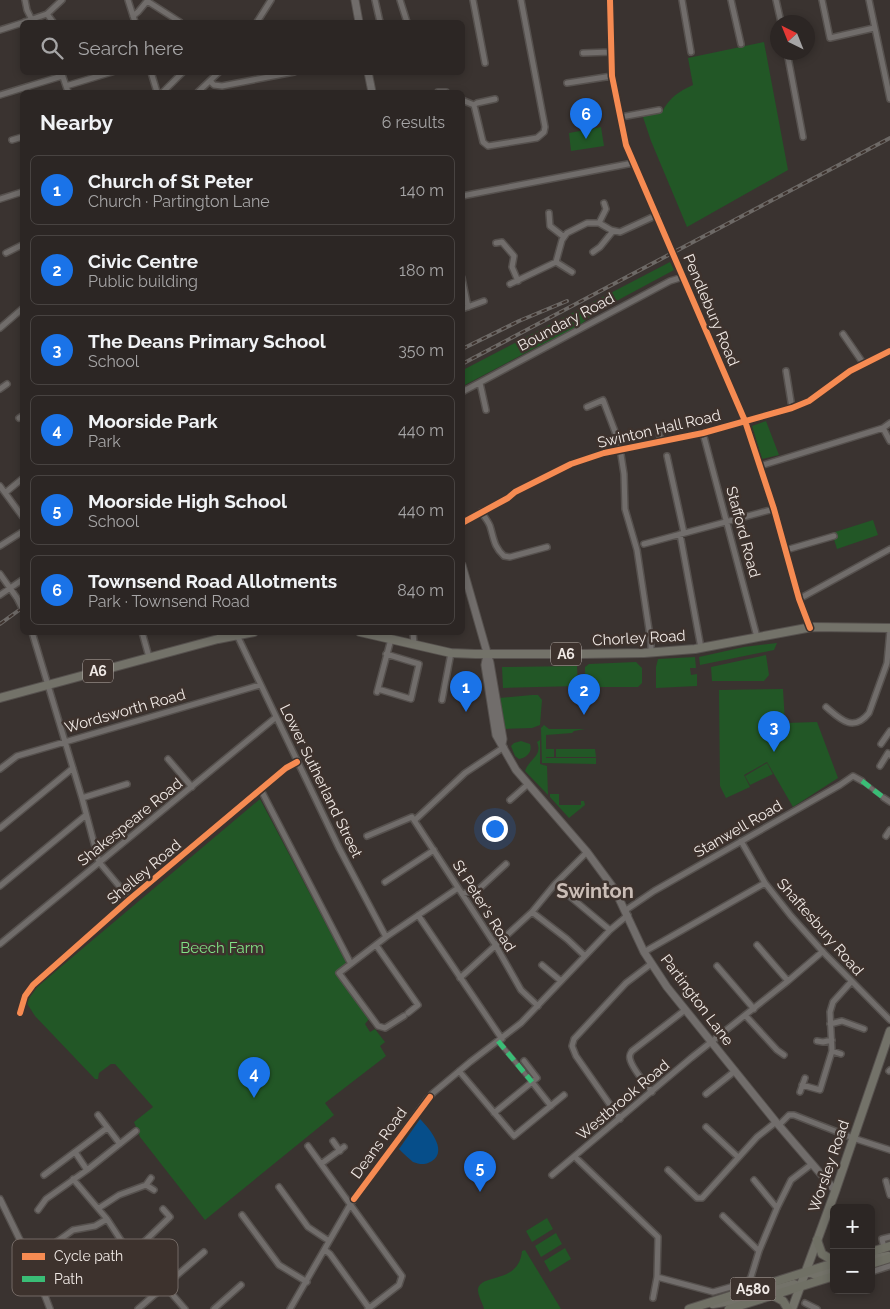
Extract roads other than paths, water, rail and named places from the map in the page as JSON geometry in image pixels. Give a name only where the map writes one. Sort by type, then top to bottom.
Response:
[{"type":"highway","points":[[817,1240],[822,1254],[830,1259]]},
{"type":"highway","points":[[875,1251],[887,1247]]},
{"type":"highway","points":[[875,1267],[890,1257]]},
{"type":"highway","name":"A580","points":[[689,1309],[830,1263]]},
{"type":"highway","name":"A580","points":[[730,1309],[830,1277]]},
{"type":"highway","points":[[773,1296],[784,1301],[788,1309]]},
{"type":"main road","points":[[355,0],[359,20]]},
{"type":"main road","points":[[369,75],[372,90]]},
{"type":"main road","name":"Partington Lane","points":[[465,576],[487,655],[485,665],[494,725],[498,740],[503,745],[512,764],[587,852],[615,890],[627,912],[644,952],[685,1010],[777,1123],[832,1187],[836,1188]]},
{"type":"main road","name":"Chorley Road","points":[[373,635],[451,652],[487,655],[651,653],[701,648],[810,628],[890,629]]},
{"type":"main road","name":"A6","points":[[0,698],[232,635]]},
{"type":"main road","name":"Worsley Road","points":[[792,1309],[889,1036]]},
{"type":"main road","points":[[875,1259],[890,1257]]},
{"type":"main road","points":[[806,1271],[816,1275],[830,1271]]},
{"type":"main road","points":[[699,1306],[737,1300],[794,1284],[800,1287]]},
{"type":"street","points":[[25,0],[32,20],[47,14],[62,0]]},
{"type":"street","points":[[128,0],[134,20]]},
{"type":"street","points":[[258,20],[271,0]]},
{"type":"street","points":[[375,0],[380,20]]},
{"type":"street","points":[[400,0],[406,20]]},
{"type":"street","points":[[473,0],[485,63]]},
{"type":"street","points":[[465,102],[474,106],[483,142],[486,145],[492,146],[537,138],[544,132],[545,127],[520,0]]},
{"type":"street","name":"Pendlebury Road","points":[[610,0],[612,76],[626,145],[745,421],[774,509],[799,599],[810,628]]},
{"type":"street","points":[[682,0],[691,52]]},
{"type":"street","points":[[731,0],[740,44]]},
{"type":"street","points":[[776,0],[779,15]]},
{"type":"street","points":[[822,0],[830,38],[874,28]]},
{"type":"street","points":[[869,0],[890,99]]},
{"type":"street","points":[[133,16],[148,1],[177,20]]},
{"type":"street","points":[[47,14],[52,20]]},
{"type":"street","points":[[0,30],[20,24]]},
{"type":"street","points":[[583,52],[611,52]]},
{"type":"street","points":[[788,60],[803,138]]},
{"type":"street","points":[[0,95],[59,75]]},
{"type":"street","points":[[62,75],[67,90]]},
{"type":"street","points":[[66,86],[102,75]]},
{"type":"street","points":[[152,75],[156,90]]},
{"type":"street","points":[[165,90],[180,75]]},
{"type":"street","points":[[200,90],[216,75]]},
{"type":"street","points":[[210,81],[214,85],[222,86],[279,75]]},
{"type":"street","points":[[566,83],[612,76]]},
{"type":"street","points":[[474,106],[477,103],[495,99]]},
{"type":"street","points":[[621,117],[659,110]]},
{"type":"street","points":[[12,140],[20,138]]},
{"type":"street","points":[[465,195],[633,163]]},
{"type":"street","points":[[0,199],[20,193]]},
{"type":"street","points":[[599,223],[606,209],[604,203]]},
{"type":"street","points":[[549,213],[550,226],[564,237]]},
{"type":"street","points":[[510,284],[556,262],[562,240],[567,233],[587,223],[599,223],[613,231],[620,232],[657,215]]},
{"type":"street","points":[[593,252],[600,247],[613,231]]},
{"type":"street","points":[[496,243],[504,239],[514,256],[512,267],[518,281]]},
{"type":"street","points":[[6,253],[20,246]]},
{"type":"street","points":[[556,262],[572,272]]},
{"type":"street","name":"Boundary Road","points":[[465,390],[670,281],[683,277]]},
{"type":"street","points":[[465,308],[484,301]]},
{"type":"street","points":[[0,328],[20,311]]},
{"type":"street","points":[[843,334],[863,363]]},
{"type":"street","name":"Swinton Hall Road","points":[[465,520],[539,479],[571,464],[604,453],[703,433],[792,408],[809,401],[863,363],[890,351]]},
{"type":"street","points":[[786,371],[792,408]]},
{"type":"street","points":[[480,383],[486,410]]},
{"type":"street","points":[[0,389],[7,384]]},
{"type":"street","points":[[587,407],[603,400],[618,442],[624,474],[624,509],[637,550],[651,653]]},
{"type":"street","points":[[760,466],[883,428],[890,423]]},
{"type":"street","points":[[883,428],[890,441]]},
{"type":"street","points":[[660,433],[665,449]]},
{"type":"street","name":"Stafford Road","points":[[703,433],[757,637]]},
{"type":"street","points":[[667,456],[701,648]]},
{"type":"street","points":[[5,493],[20,481]]},
{"type":"street","points":[[0,486],[20,513]]},
{"type":"street","points":[[644,544],[774,509]]},
{"type":"street","points":[[481,512],[487,521],[497,548],[504,556],[510,557],[547,546]]},
{"type":"street","points":[[0,546],[20,533]]},
{"type":"street","points":[[786,550],[834,536]]},
{"type":"street","points":[[799,599],[890,549]]},
{"type":"street","points":[[0,574],[20,604]]},
{"type":"street","points":[[0,595],[20,581]]},
{"type":"street","points":[[826,707],[844,722],[854,724],[865,718],[869,713],[887,662],[890,629]]},
{"type":"street","points":[[34,635],[99,862],[130,899]]},
{"type":"street","points":[[143,635],[149,657]]},
{"type":"street","name":"Lower Sutherland Street","points":[[236,635],[339,848],[386,937]]},
{"type":"street","points":[[413,635],[414,644]]},
{"type":"street","points":[[386,654],[419,664],[411,699],[377,691],[386,654],[390,639]]},
{"type":"street","points":[[442,700],[451,652]]},
{"type":"street","name":"Wordsworth Road","points":[[0,769],[17,756],[260,685]]},
{"type":"street","name":"Shakespeare Road","points":[[0,944],[275,718]]},
{"type":"street","points":[[881,744],[890,731]]},
{"type":"street","points":[[367,836],[414,818],[465,773],[503,745]]},
{"type":"street","points":[[880,766],[888,754],[890,755]]},
{"type":"street","points":[[168,759],[192,787]]},
{"type":"street","points":[[0,760],[5,764]]},
{"type":"street","name":"Shelley Road","points":[[20,1013],[25,996],[33,985],[130,899],[286,768],[297,762]]},
{"type":"street","points":[[0,828],[73,768]]},
{"type":"street","name":"Stanwell Road","points":[[627,912],[654,891],[853,776],[862,781]]},
{"type":"street","points":[[862,781],[890,802]]},
{"type":"street","points":[[82,798],[127,784]]},
{"type":"street","points":[[510,800],[528,785]]},
{"type":"street","points":[[261,790],[351,964]]},
{"type":"street","points":[[0,886],[86,815]]},
{"type":"street","name":"St Peter's Road","points":[[414,818],[496,946],[521,990],[538,1006]]},
{"type":"street","points":[[886,836],[890,830]]},
{"type":"street","name":"Shaftesbury Road","points":[[741,841],[764,883],[822,952],[890,1020]]},
{"type":"street","points":[[385,882],[434,850]]},
{"type":"street","points":[[460,978],[532,912],[555,884],[587,852]]},
{"type":"street","points":[[462,894],[480,888],[506,864]]},
{"type":"street","points":[[644,952],[764,883]]},
{"type":"street","points":[[555,884],[610,930]]},
{"type":"street","points":[[376,945],[418,1005],[385,1028],[378,1026],[339,973],[386,937],[458,888]]},
{"type":"street","points":[[532,912],[567,939],[585,956]]},
{"type":"street","name":"Deans Road","points":[[290,1309],[352,1202],[430,1097],[459,1071],[500,1040],[538,1006],[627,912]]},
{"type":"street","points":[[416,916],[460,978],[500,1040],[551,1106]]},
{"type":"street","points":[[757,945],[788,981]]},
{"type":"street","name":"Westbrook Road","points":[[552,1175],[822,952]]},
{"type":"street","points":[[542,964],[561,981]]},
{"type":"street","points":[[620,1119],[576,1056],[572,1046],[574,1039],[626,982],[652,964]]},
{"type":"street","points":[[717,966],[754,1009]]},
{"type":"street","points":[[802,1085],[820,1090],[832,1051],[830,1012],[833,1002],[851,982]]},
{"type":"street","points":[[652,1092],[630,1060],[630,1055],[632,1051],[685,1010]]},
{"type":"street","points":[[745,1015],[777,1050],[784,1055]]},
{"type":"street","points":[[830,1024],[842,1021],[864,1029]]},
{"type":"street","points":[[817,1041],[832,1040]]},
{"type":"street","points":[[832,1051],[841,1054]]},
{"type":"street","points":[[494,1113],[537,1078],[526,1063],[522,1070]]},
{"type":"street","points":[[459,1071],[514,1136],[564,1094]]},
{"type":"street","points":[[706,1094],[735,1071]]},
{"type":"street","points":[[800,1092],[805,1078]]},
{"type":"street","points":[[98,1115],[120,1144]]},
{"type":"street","points":[[668,1170],[700,1199],[758,1136],[789,1115],[794,1115],[890,1150]]},
{"type":"street","points":[[706,1127],[738,1157]]},
{"type":"street","points":[[44,1175],[107,1128]]},
{"type":"street","points":[[38,1210],[46,1199],[87,1170],[136,1131]]},
{"type":"street","points":[[321,1164],[342,1149],[333,1142]]},
{"type":"street","points":[[308,1146],[352,1202],[365,1227],[399,1270],[402,1278],[399,1284],[369,1309],[330,1254],[325,1250]]},
{"type":"street","points":[[75,1152],[87,1170]]},
{"type":"street","points":[[575,1157],[658,1237],[657,1277],[653,1298]]},
{"type":"street","points":[[657,1277],[710,1291],[718,1291],[749,1280],[777,1208],[791,1180],[812,1164]]},
{"type":"street","points":[[99,1208],[119,1196],[146,1185],[151,1178]]},
{"type":"street","points":[[73,1179],[99,1208],[120,1239]]},
{"type":"street","points":[[754,1180],[777,1208]]},
{"type":"street","points":[[886,1181],[890,1196]]},
{"type":"street","points":[[146,1185],[154,1190]]},
{"type":"street","points":[[279,1187],[308,1227],[329,1241]]},
{"type":"street","points":[[0,1199],[20,1239]]},
{"type":"street","points":[[163,1209],[170,1216]]},
{"type":"street","points":[[147,1239],[174,1212]]},
{"type":"street","points":[[242,1215],[279,1265],[307,1282]]},
{"type":"street","points":[[723,1216],[759,1251]]},
{"type":"street","points":[[60,1239],[73,1230],[95,1226],[107,1219]]},
{"type":"street","points":[[887,1247],[882,1239],[890,1237]]},
{"type":"street","points":[[178,1275],[204,1252]]},
{"type":"street","points":[[875,1268],[890,1266]]},
{"type":"street","points":[[214,1309],[241,1285]]},
{"type":"street","points":[[45,1296],[50,1309]]},
{"type":"street","points":[[138,1309],[153,1296]]},
{"type":"street","points":[[174,1296],[185,1309]]},
{"type":"street","points":[[805,1303],[815,1308],[815,1301]]},
{"type":"water","points":[[420,1119],[433,1135],[438,1148],[438,1154],[435,1159],[425,1164],[413,1162],[399,1149]]},
{"type":"railway","points":[[465,362],[890,138]]},
{"type":"railway","points":[[465,348],[519,321],[567,301]]},
{"type":"railway","points":[[0,624],[20,609]]},
{"type":"place","name":"Townsend Road Allotments","points":[[586,139]]},
{"type":"place","name":"Church of St Peter","points":[[466,712]]},
{"type":"place","name":"Civic Centre","points":[[584,715]]},
{"type":"place","name":"The Deans Primary School","points":[[774,752]]},
{"type":"place","name":"Moorside Park","points":[[254,1098]]},
{"type":"place","name":"Moorside High School","points":[[480,1192]]},
{"type":"district","name":"Swinton","points":[[595,891]]},
{"type":"park label","name":"Beech Farm","points":[[222,948]]}]
